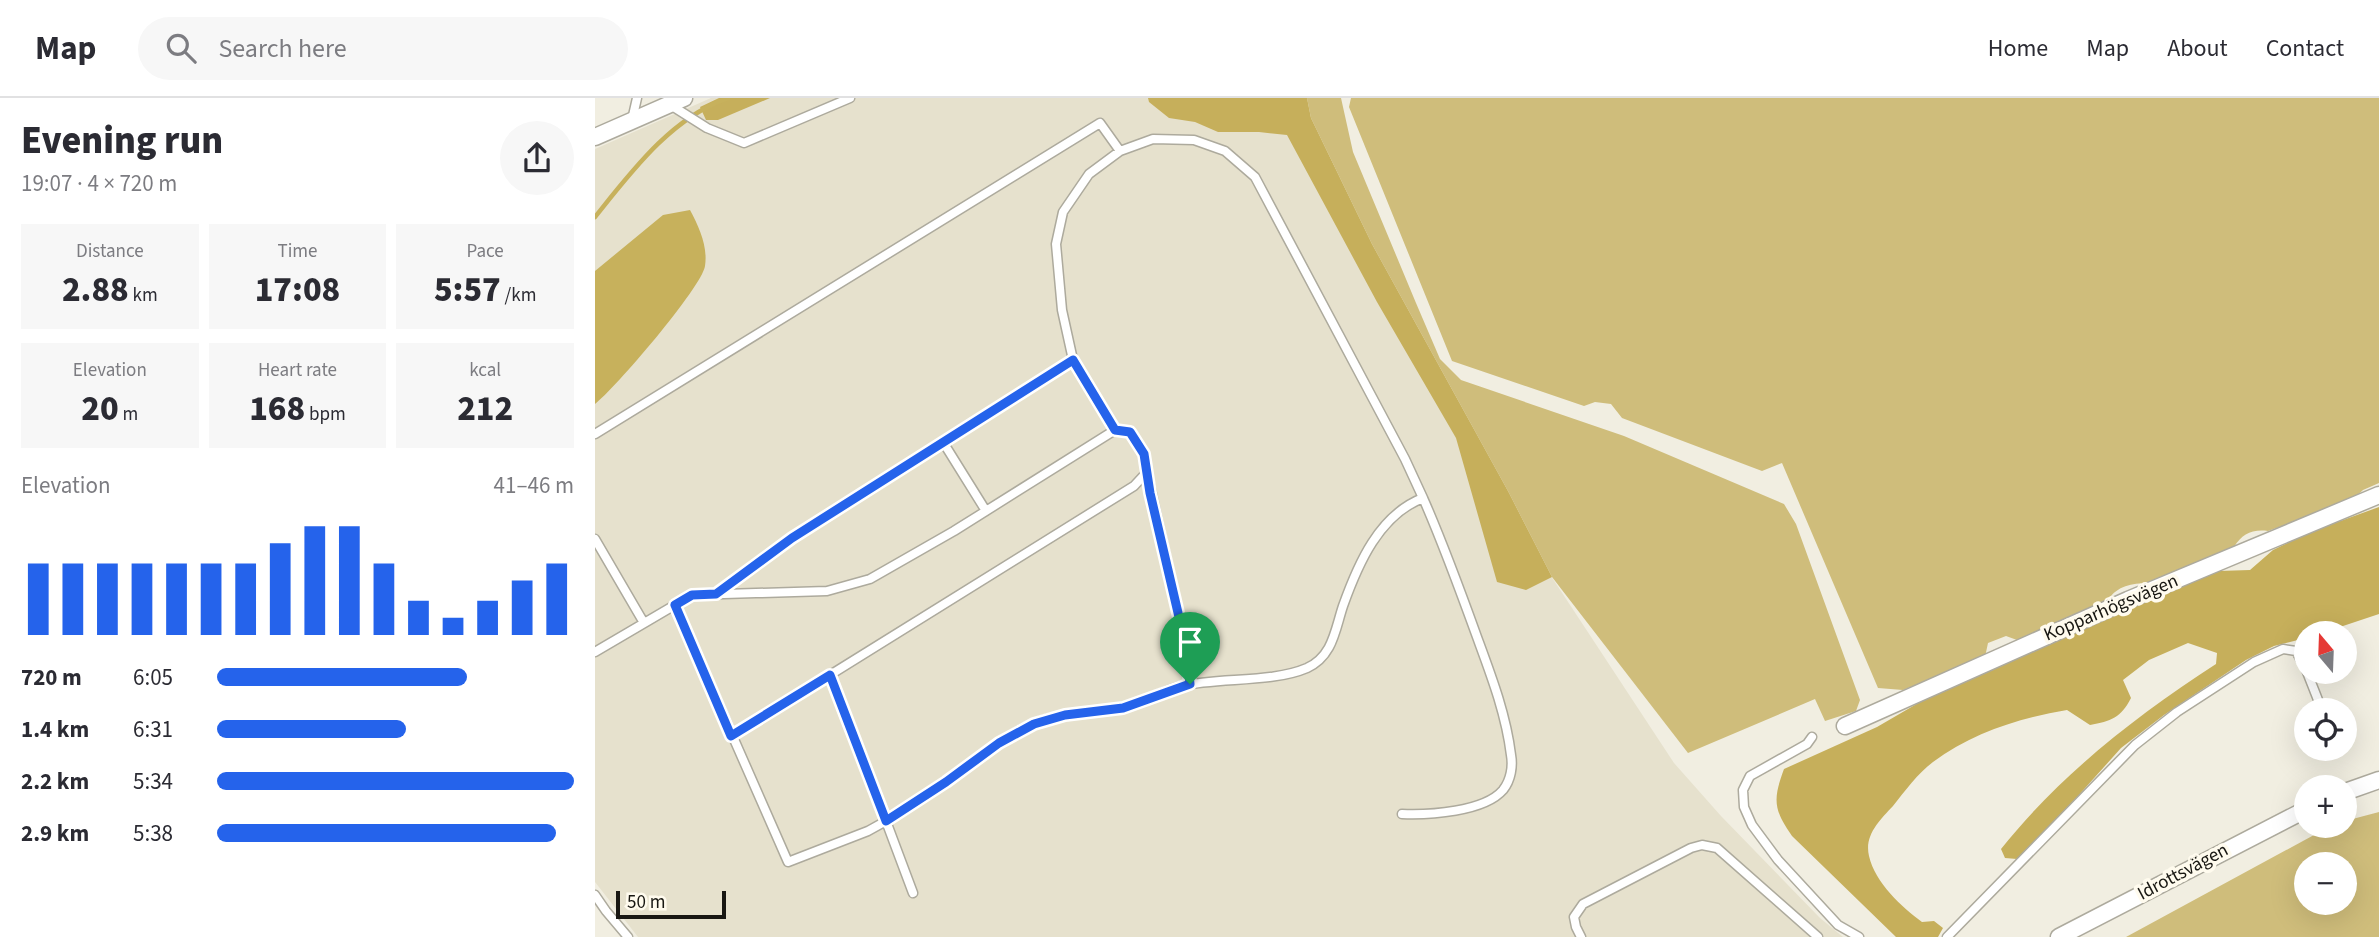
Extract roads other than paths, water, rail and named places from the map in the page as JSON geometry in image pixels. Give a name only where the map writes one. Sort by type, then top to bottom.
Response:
[{"type":"street","points":[[600,131],[678,105]]},
{"type":"street","name":"Kopparhögsvägen","points":[[1845,726],[2128,600],[2379,495]]},
{"type":"street","points":[[2357,788],[2379,780]]},
{"type":"street","name":"Idrottsvägen","points":[[2059,937],[2294,816]]},
{"type":"lane","points":[[632,120],[637,98]]},
{"type":"lane","points":[[678,105],[707,128],[744,143],[850,98]]},
{"type":"lane","points":[[595,434],[1100,123],[1120,151]]},
{"type":"lane","points":[[1115,430],[1073,360],[1062,310],[1056,244],[1063,212],[1089,174],[1120,151],[1153,139],[1194,140],[1225,151],[1255,177],[1405,459],[1439,535],[1489,669],[1512,756],[1511,775],[1503,790],[1488,801],[1451,811],[1424,815],[1402,814]]},
{"type":"lane","points":[[716,594],[792,538],[1073,360]]},
{"type":"lane","points":[[595,652],[692,595],[827,590],[870,579],[986,511],[1115,430],[1130,432],[1144,454],[1186,647],[1190,684]]},
{"type":"lane","points":[[943,442],[986,511]]},
{"type":"lane","points":[[731,736],[1134,486],[1147,472]]},
{"type":"lane","points":[[675,605],[788,862],[868,831],[886,821],[999,743],[1034,724],[1065,715],[1123,708],[1190,684],[1287,674],[1309,667],[1325,655],[1335,638],[1343,606],[1359,566],[1376,536],[1395,514],[1423,498]]},
{"type":"lane","points":[[595,539],[645,623]]},
{"type":"lane","points":[[1947,937],[2135,745],[2177,712],[2254,662],[2283,649],[2294,651]]},
{"type":"lane","points":[[830,675],[913,893]]},
{"type":"lane","points":[[1812,737],[1807,744],[1750,776],[1743,790],[1744,807],[1752,825],[1778,860],[1838,925],[1860,937]]},
{"type":"lane","points":[[1581,937],[1574,917],[1583,904],[1691,848],[1702,845],[1717,848],[1818,937]]},
{"type":"lane","points":[[595,895],[628,937]]},
{"type":"waterway","points":[[595,217],[638,165],[671,132],[689,118],[728,98]]}]
